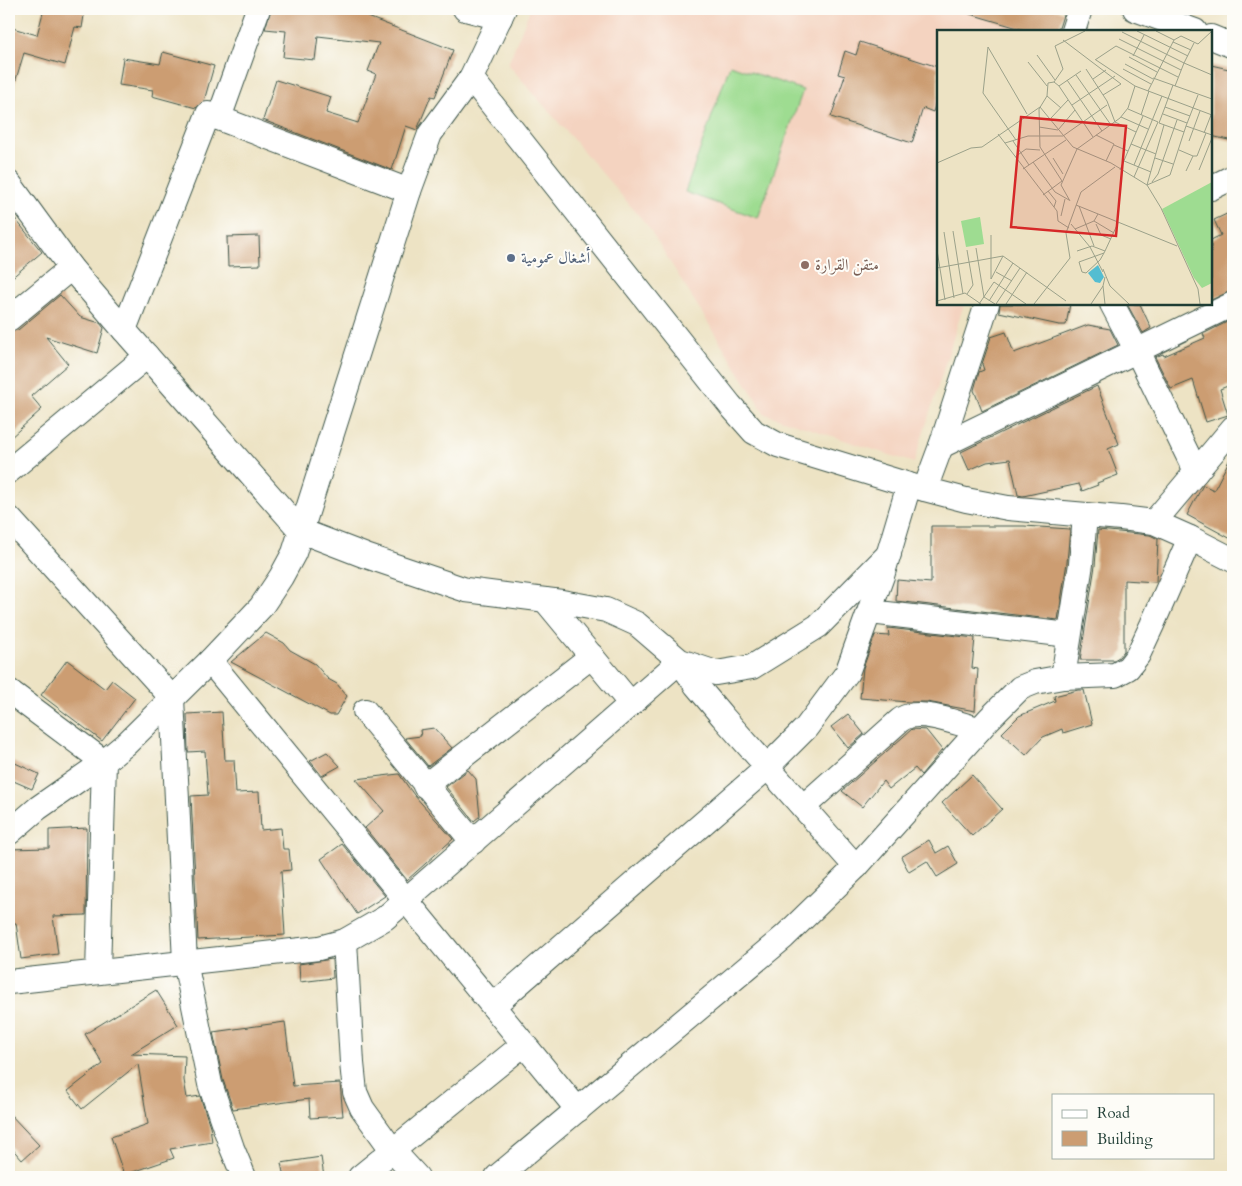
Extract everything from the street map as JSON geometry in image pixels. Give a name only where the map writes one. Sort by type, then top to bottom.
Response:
[{"type":"street","points":[[219,118],[258,9]]},
{"type":"street","points":[[9,833],[38,808],[104,762],[127,743],[210,661],[261,607],[294,554],[409,191],[430,134],[471,78],[502,14],[464,9]]},
{"type":"street","points":[[1073,30],[1080,9]]},
{"type":"street","points":[[1135,9],[1191,30]]},
{"type":"street","points":[[1212,37],[1233,46]]},
{"type":"street","points":[[471,78],[730,405],[754,432],[778,445],[966,500],[1008,508],[1154,522],[1233,560]]},
{"type":"street","points":[[124,330],[208,114],[409,191]]},
{"type":"street","points":[[1212,188],[1233,177]]},
{"type":"street","points":[[9,183],[71,268],[301,531],[366,556],[466,590],[606,610],[637,624],[680,661],[696,685],[856,867]]},
{"type":"street","points":[[9,319],[71,268]]},
{"type":"street","points":[[941,446],[1233,304]]},
{"type":"street","points":[[493,1006],[767,768],[806,728],[847,673],[889,554],[917,487],[941,446],[986,305]]},
{"type":"street","points":[[1113,305],[1196,472]]},
{"type":"street","points":[[9,471],[147,356]]},
{"type":"street","points":[[1154,522],[1233,428]]},
{"type":"street","points":[[1064,677],[1081,564],[1085,514]]},
{"type":"street","points":[[9,518],[172,698],[185,962],[210,1084],[244,1177]]},
{"type":"street","points":[[498,1177],[784,937],[856,867],[980,729],[1020,688],[1035,682],[1064,677],[1115,675],[1128,668],[1138,655],[1190,538]]},
{"type":"street","points":[[680,661],[716,673],[752,667],[818,626],[889,554]]},
{"type":"street","points":[[545,600],[631,704]]},
{"type":"street","points":[[870,612],[1069,635]]},
{"type":"street","points":[[425,786],[592,656]]},
{"type":"street","points":[[210,661],[578,1110]]},
{"type":"street","points":[[9,982],[319,948],[345,941],[385,918],[680,661]]},
{"type":"street","points":[[9,691],[104,762]]},
{"type":"street","points":[[365,711],[473,842]]},
{"type":"street","points":[[803,807],[906,716],[929,716],[980,729]]},
{"type":"street","points":[[98,972],[104,762]]},
{"type":"street","points":[[345,941],[355,1092],[362,1108],[393,1151],[416,1177]]},
{"type":"street","points":[[360,1177],[524,1044]]},
{"type":"shaded area","name":"متقن القرارة","points":[[530,9],[1028,9],[1021,29],[1024,30],[937,30],[937,305],[964,305],[914,463],[765,414],[647,225],[508,64]]},
{"type":"green space","points":[[730,65],[803,90],[758,218],[685,192]]},
{"type":"building","points":[[44,9],[85,9],[82,28],[75,27],[65,65],[24,53],[13,89],[9,88],[9,27],[37,35]]},
{"type":"building","points":[[271,9],[369,9],[368,17],[453,50],[435,97],[431,96],[417,130],[406,126],[392,170],[263,120],[276,80],[331,97],[326,113],[358,123],[376,74],[368,71],[379,43],[318,36],[315,60],[283,57],[286,31],[265,29]]},
{"type":"building","points":[[968,9],[1054,9],[1064,12],[1058,30],[1025,30],[967,13]]},
{"type":"building","points":[[860,42],[937,67],[937,98],[933,112],[923,108],[912,143],[831,117],[845,76],[838,74],[845,51],[856,55]]},
{"type":"building","points":[[163,52],[214,66],[204,101],[196,108],[152,96],[153,90],[119,85],[123,58],[160,64]]},
{"type":"building","points":[[1212,65],[1233,70],[1233,141],[1212,136]]},
{"type":"building","points":[[9,211],[42,252],[9,280]]},
{"type":"building","points":[[1233,211],[1233,290],[1212,300],[1212,240],[1221,235],[1214,220]]},
{"type":"building","points":[[259,236],[260,265],[228,266],[227,237]]},
{"type":"building","points":[[60,295],[80,317],[100,323],[104,328],[97,353],[46,337],[68,364],[31,396],[42,409],[9,439],[9,332],[18,330]]},
{"type":"building","points":[[1000,305],[1070,305],[1066,325],[999,312]]},
{"type":"building","points":[[1128,305],[1140,305],[1151,328],[1143,333]]},
{"type":"building","points":[[1233,319],[1233,384],[1220,389],[1228,415],[1206,422],[1193,380],[1171,389],[1155,357],[1163,354],[1164,356],[1205,338],[1203,334]]},
{"type":"building","points":[[1088,325],[1110,329],[1118,345],[982,411],[974,390],[979,372],[984,370],[982,364],[991,337],[1006,332],[1014,353]]},
{"type":"building","points":[[1097,386],[1119,444],[1108,449],[1118,475],[1082,491],[1079,484],[1023,496],[1018,495],[1010,459],[987,462],[969,470],[961,452]]},
{"type":"building","points":[[1233,453],[1233,540],[1187,515],[1203,485],[1214,490]]},
{"type":"building","points":[[931,526],[1024,526],[1070,529],[1058,620],[896,601],[897,580],[931,583]]},
{"type":"building","points":[[1098,530],[1150,535],[1158,539],[1156,582],[1124,580],[1124,651],[1119,657],[1114,660],[1080,660],[1095,566]]},
{"type":"building","points":[[888,628],[975,638],[972,668],[978,669],[975,711],[927,702],[860,698],[863,668],[875,635],[889,636]]},
{"type":"building","points":[[266,633],[284,643],[290,650],[315,664],[328,679],[337,684],[347,696],[336,715],[330,715],[231,662]]},
{"type":"building","points":[[67,660],[105,689],[112,680],[135,698],[102,741],[41,695]]},
{"type":"building","points":[[1084,690],[1092,724],[1063,733],[1062,729],[1043,737],[1026,755],[1002,733],[1019,716],[1055,701],[1054,696]]},
{"type":"building","points":[[222,712],[225,760],[234,760],[236,793],[259,792],[261,830],[281,828],[283,849],[289,849],[291,870],[281,871],[285,935],[198,940],[191,796],[208,795],[205,751],[188,752],[187,714]]},
{"type":"building","points":[[848,714],[864,734],[848,748],[831,727]]},
{"type":"building","points":[[434,728],[452,748],[428,766],[405,738],[421,736],[420,730]]},
{"type":"building","points":[[912,729],[926,730],[942,750],[921,775],[915,768],[889,789],[883,781],[862,807],[842,791]]},
{"type":"building","points":[[327,752],[340,766],[322,776],[310,761]]},
{"type":"building","points":[[13,762],[39,774],[32,789],[9,779],[9,771]]},
{"type":"building","points":[[468,770],[476,779],[480,816],[474,821],[446,787]]},
{"type":"building","points":[[399,774],[414,795],[453,839],[407,880],[365,828],[384,811],[356,779]]},
{"type":"building","points":[[972,775],[1002,809],[972,836],[942,803]]},
{"type":"building","points":[[87,828],[86,915],[53,916],[58,954],[21,959],[16,923],[9,923],[9,849],[49,848],[49,830]]},
{"type":"building","points":[[929,840],[936,853],[948,846],[958,864],[937,877],[927,861],[909,872],[901,857]]},
{"type":"building","points":[[342,844],[385,896],[357,914],[321,859]]},
{"type":"building","points":[[332,959],[333,978],[300,982],[299,964]]},
{"type":"building","points":[[156,990],[178,1025],[131,1054],[185,1056],[184,1080],[187,1098],[200,1096],[210,1126],[212,1142],[170,1149],[174,1158],[124,1175],[111,1137],[148,1124],[138,1064],[82,1109],[68,1091],[103,1064],[85,1034]]},
{"type":"building","points":[[285,1022],[293,1086],[340,1083],[343,1116],[310,1118],[309,1099],[233,1109],[223,1080],[213,1032]]},
{"type":"building","points":[[9,1113],[39,1145],[22,1160],[9,1145]]},
{"type":"building","points":[[321,1157],[324,1177],[284,1177],[281,1163]]},
{"type":"place","name":"أشغال عمومية","points":[[511,258]]},
{"type":"place","name":"متقن القرارة","points":[[805,265]]}]
